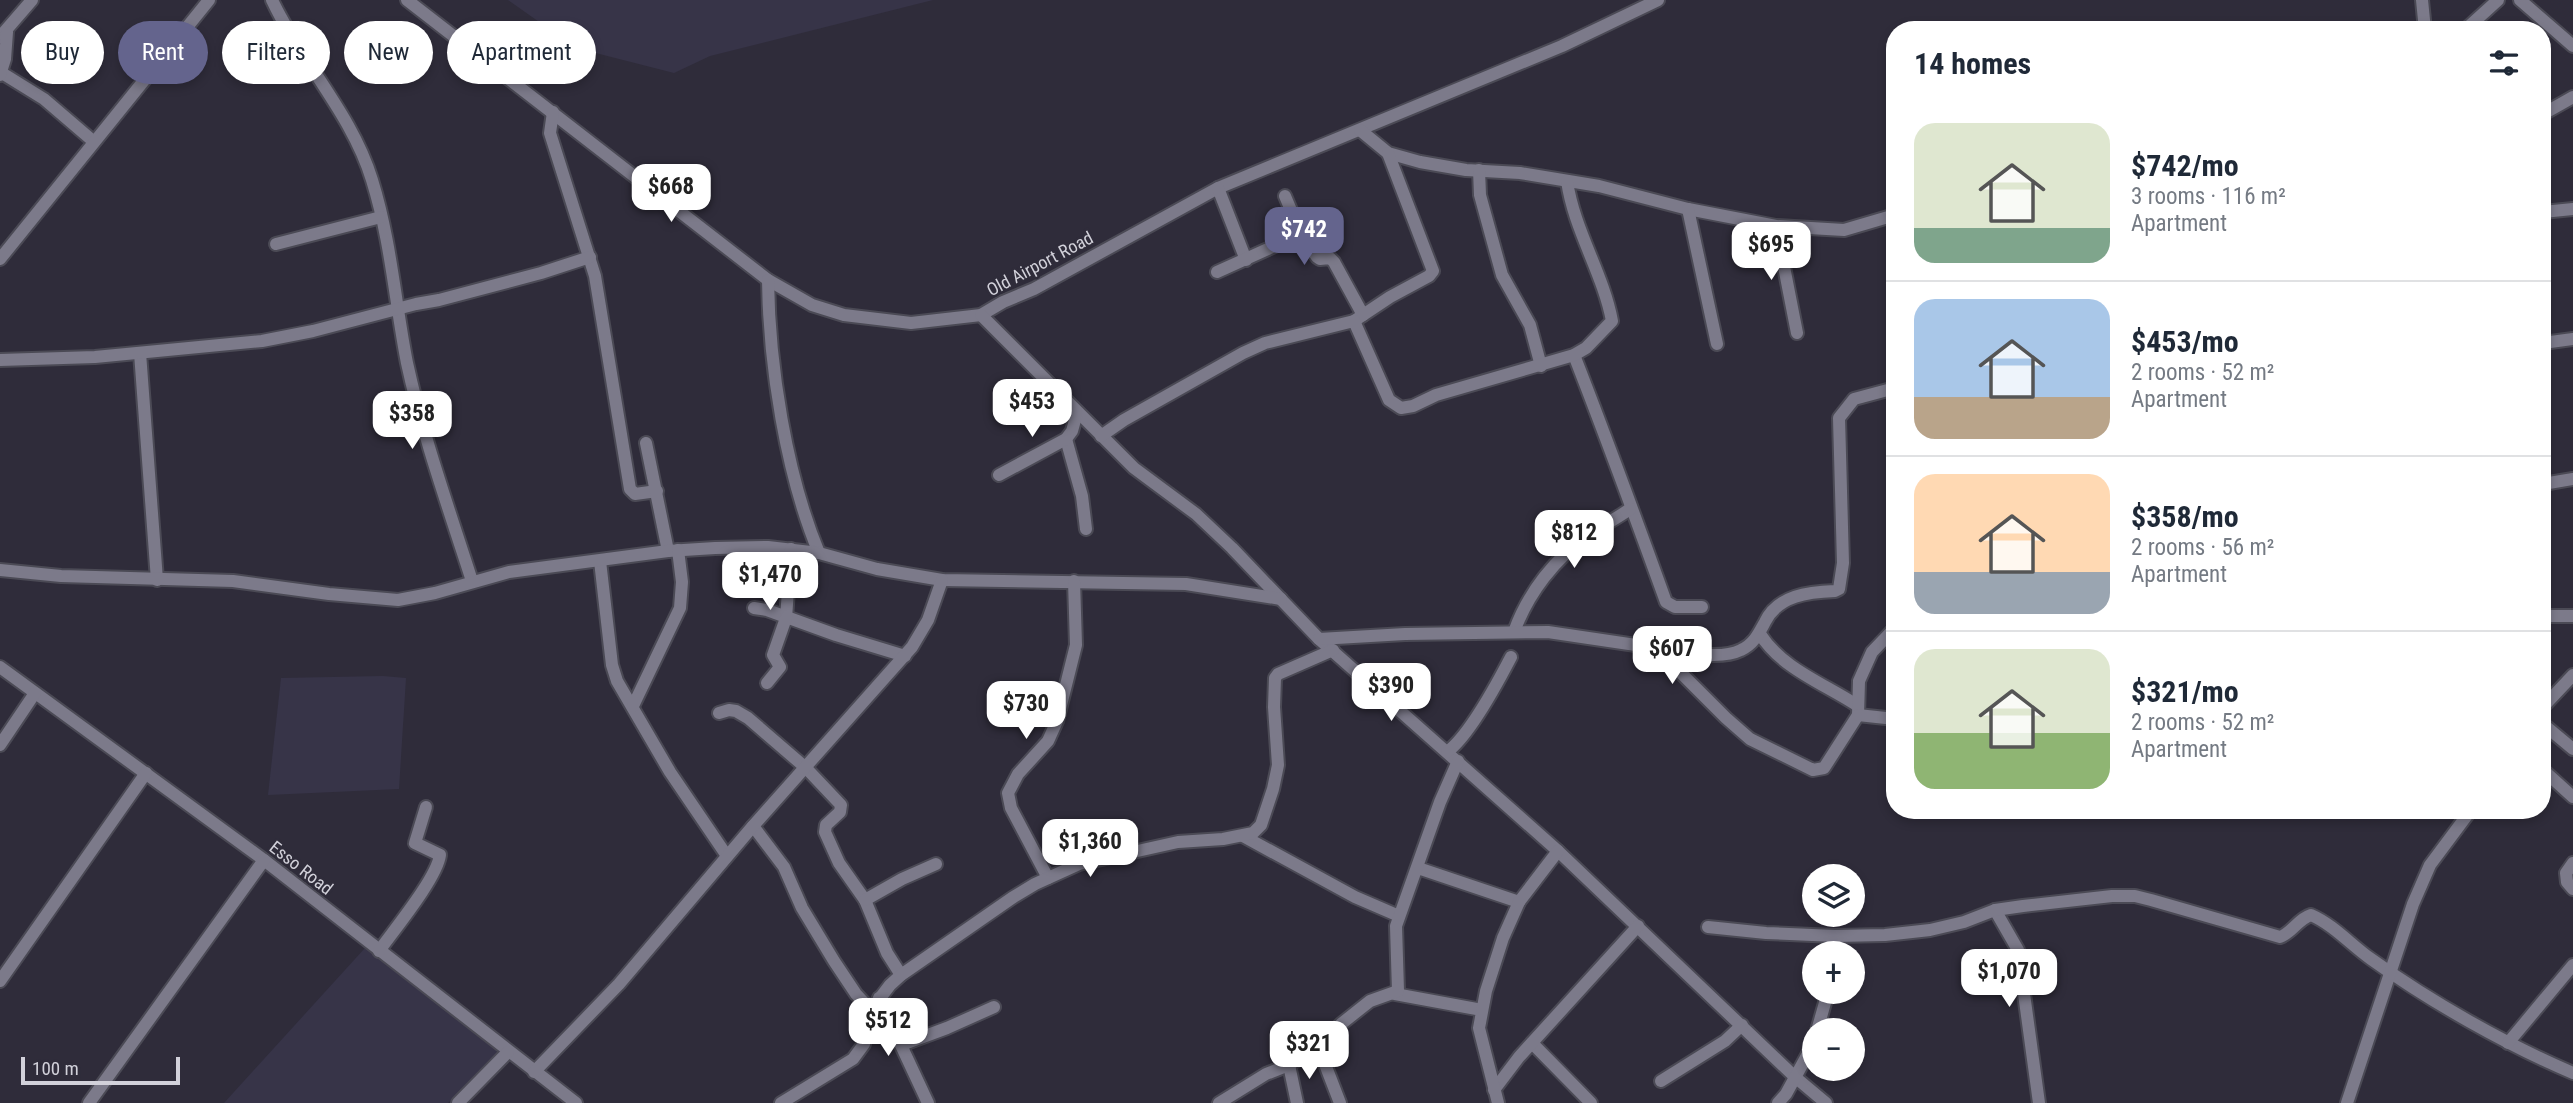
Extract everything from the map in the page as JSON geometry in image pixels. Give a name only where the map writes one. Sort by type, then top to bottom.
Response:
[{"type":"street","points":[[32,0],[3,34],[5,59],[1,74],[44,99],[93,141]]},
{"type":"street","points":[[0,258],[209,0]]},
{"type":"street","points":[[272,0],[286,30],[349,128],[372,178],[392,259],[407,360],[424,433],[472,581]]},
{"type":"street","name":"Old Airport Road","points":[[407,0],[768,280],[812,305],[856,317],[911,323],[981,315],[1034,289],[1218,188],[1562,46],[1658,0]]},
{"type":"street","points":[[2422,0],[2424,21]]},
{"type":"street","points":[[2475,21],[2498,0]]},
{"type":"street","points":[[2521,0],[2545,21]]},
{"type":"street","points":[[2551,27],[2573,46]]},
{"type":"street","points":[[2551,109],[2573,97]]},
{"type":"street","points":[[552,112],[550,134],[590,257],[606,334],[630,489],[635,494],[657,491]]},
{"type":"street","points":[[1360,130],[1388,153],[1420,162],[1520,173],[1599,186],[1688,209],[1776,226],[1844,230],[1886,219]]},
{"type":"street","points":[[1101,436],[1124,420],[1243,353],[1265,343],[1359,318],[1429,276],[1433,271],[1388,153]]},
{"type":"street","points":[[1479,170],[1480,195],[1495,254],[1502,275],[1530,325],[1541,366]]},
{"type":"street","points":[[1285,196],[1301,234],[1317,257],[1330,258],[1334,262],[1359,318],[1389,400],[1401,408],[1574,355],[1586,348],[1612,321],[1595,263],[1569,198],[1567,181]]},
{"type":"street","points":[[1218,188],[1246,260]]},
{"type":"street","points":[[1688,209],[1717,344]]},
{"type":"street","points":[[2551,211],[2573,209]]},
{"type":"street","points":[[276,244],[381,217]]},
{"type":"street","points":[[1776,226],[1797,333]]},
{"type":"street","points":[[1217,272],[1301,234]]},
{"type":"street","points":[[0,360],[140,353],[262,341],[400,310],[541,273],[590,257]]},
{"type":"street","points":[[768,280],[773,363],[785,429],[803,509],[819,553]]},
{"type":"street","points":[[981,315],[1134,468],[1196,514],[1319,639],[1558,851],[1795,1077],[1826,1103]]},
{"type":"street","points":[[2551,343],[2573,339]]},
{"type":"street","points":[[140,353],[157,580]]},
{"type":"street","points":[[1574,355],[1666,602],[1675,607],[1702,607]]},
{"type":"street","points":[[1319,639],[1548,632],[1702,654],[1742,650],[1760,634],[1766,619],[1789,598],[1805,592],[1839,589],[1843,563],[1839,418],[1854,399],[1886,390]]},
{"type":"street","points":[[999,475],[1066,439],[1072,431],[1077,413]]},
{"type":"street","points":[[1066,439],[1082,495],[1086,529]]},
{"type":"street","points":[[633,706],[680,608],[682,590],[646,443]]},
{"type":"street","points":[[2551,483],[2573,479]]},
{"type":"street","points":[[1514,632],[1521,611],[1533,590],[1552,568],[1588,536],[1630,509]]},
{"type":"street","points":[[0,570],[61,576],[233,581],[398,600],[435,593],[509,572],[673,551],[715,548],[791,549],[819,553],[877,569],[942,580],[1186,584],[1281,599]]},
{"type":"street","points":[[767,683],[780,667],[773,655],[786,618],[791,549]]},
{"type":"street","points":[[600,561],[612,665],[617,681],[670,772],[727,856]]},
{"type":"street","points":[[534,1072],[619,984],[753,826],[905,656],[928,620],[942,580]]},
{"type":"street","points":[[1048,878],[1011,808],[1009,793],[1018,775],[1048,741],[1057,721],[1076,645],[1074,581]]},
{"type":"street","points":[[754,608],[905,656]]},
{"type":"street","points":[[2551,616],[2573,617]]},
{"type":"street","points":[[1760,634],[1769,649],[1858,711],[1886,717]]},
{"type":"street","points":[[1656,648],[1750,739],[1814,770],[1824,768],[1858,711],[1858,681],[1872,652],[1886,637]]},
{"type":"street","points":[[781,1103],[853,1059],[864,1044],[871,1010],[901,975],[1012,898],[1079,864],[1178,842],[1254,833],[1261,825],[1273,789],[1278,756],[1274,707],[1275,678],[1278,674],[1333,650]]},
{"type":"street","points":[[1447,752],[1460,741],[1511,657]]},
{"type":"street","name":"Esso Road","points":[[0,667],[264,860],[576,1103]]},
{"type":"street","points":[[2551,699],[2573,675]]},
{"type":"street","points":[[0,746],[35,693]]},
{"type":"street","points":[[719,713],[736,711],[806,768],[841,805],[839,812],[826,825],[825,832],[839,863],[865,900],[887,953],[901,975]]},
{"type":"street","points":[[2551,731],[2573,749]]},
{"type":"street","points":[[1395,994],[1399,987],[1396,946],[1399,916],[1458,761]]},
{"type":"street","points":[[0,981],[146,773]]},
{"type":"street","points":[[2551,777],[2573,797]]},
{"type":"street","points":[[379,951],[439,860],[440,855],[415,843],[426,807]]},
{"type":"street","points":[[2347,1103],[2413,904],[2430,865],[2464,819]]},
{"type":"street","points":[[753,826],[784,867],[802,908],[834,961],[856,994],[871,1010]]},
{"type":"street","points":[[1243,836],[1355,897],[1399,916]]},
{"type":"street","points":[[1496,1097],[1480,1035],[1482,1010],[1493,967],[1519,902],[1558,851]]},
{"type":"street","points":[[89,1103],[264,860]]},
{"type":"street","points":[[2573,863],[2566,877],[2573,889]]},
{"type":"street","points":[[865,900],[936,864]]},
{"type":"street","points":[[1418,868],[1519,902]]},
{"type":"street","points":[[1708,927],[1766,933],[1885,935],[1930,930],[1965,922],[1995,911],[2112,896],[2135,896],[2280,937],[2289,933],[2302,918],[2311,915],[2323,920],[2371,960],[2390,972],[2508,1043],[2573,1073]]},
{"type":"street","points":[[1995,911],[2018,950],[2039,1103]]},
{"type":"street","points":[[1496,1097],[1532,1043],[1638,926]]},
{"type":"street","points":[[1834,941],[1835,936]]},
{"type":"street","points":[[2508,1043],[2573,965]]},
{"type":"street","points":[[1219,1103],[1318,1046],[1370,1001],[1395,994],[1482,1010]]},
{"type":"street","points":[[879,998],[928,1103]]},
{"type":"street","points":[[901,1045],[994,1007]]},
{"type":"street","points":[[1661,1081],[1725,1041],[1742,1025]]},
{"type":"street","points":[[1532,1043],[1591,1103]]},
{"type":"street","points":[[1318,1046],[1340,1103]]},
{"type":"street","points":[[458,1103],[508,1052]]},
{"type":"street","points":[[1779,1103],[1802,1064]]},
{"type":"street","points":[[1289,1065],[1297,1103]]},
{"type":"shaded area","points":[[508,0],[933,0],[710,56],[674,73],[596,53],[596,21],[538,21]]},
{"type":"shaded area","points":[[281,678],[406,678],[399,789],[268,795]]},
{"type":"shaded area","points":[[365,948],[500,1053],[448,1103],[224,1103]]}]
